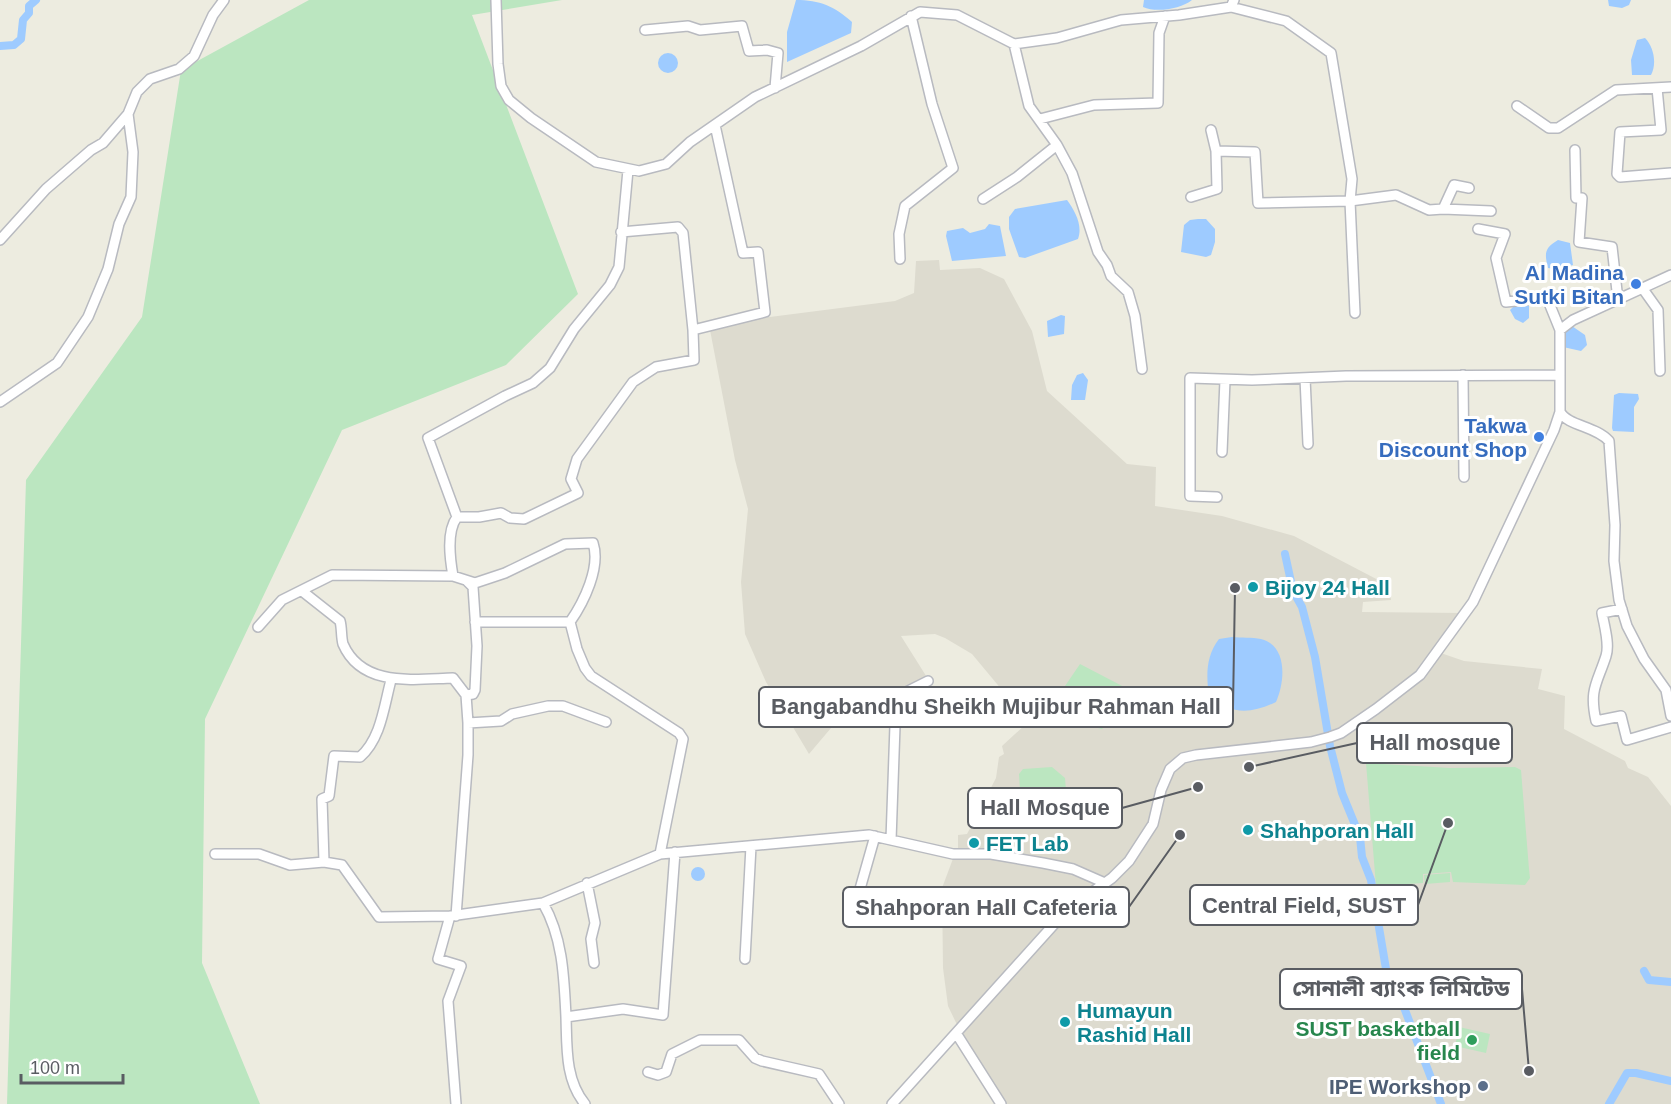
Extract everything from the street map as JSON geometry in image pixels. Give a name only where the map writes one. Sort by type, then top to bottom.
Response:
[{"type":"street","points":[[0,240],[46,189],[91,150],[103,143],[128,114],[137,92],[150,80],[180,69],[194,56],[213,15],[224,0]]},
{"type":"street","points":[[496,0],[498,64],[501,86],[509,100],[531,118],[596,162],[628,170],[652,170],[666,164],[690,142],[755,98],[861,46],[920,12],[957,15],[1014,44],[1057,38],[1106,22],[1165,16],[1232,3],[1286,21],[1331,53],[1352,179],[1350,201],[1355,313]]},
{"type":"street","points":[[900,259],[899,234],[905,206],[952,168],[932,104],[911,16]]},
{"type":"street","points":[[1040,119],[1095,105],[1158,103],[1159,33],[1165,16]]},
{"type":"street","points":[[645,30],[688,26],[700,30],[742,26],[749,51],[767,50],[778,53],[775,88]]},
{"type":"street","points":[[1014,44],[1029,106],[1040,119],[1069,166],[1098,252],[1111,276],[1128,292],[1135,316],[1142,369]]},
{"type":"street","points":[[1517,106],[1549,128],[1558,128],[1613,92],[1671,87]]},
{"type":"street","points":[[1657,88],[1661,130],[1620,132],[1617,174],[1620,177],[1671,173]]},
{"type":"street","points":[[0,402],[57,363],[88,317],[108,268],[119,224],[131,197],[133,152],[128,114]]},
{"type":"street","points":[[693,330],[765,312],[758,252],[743,253],[716,125]]},
{"type":"street","points":[[1191,197],[1218,187],[1216,151],[1211,130]]},
{"type":"street","points":[[983,199],[1017,177],[1057,145]]},
{"type":"street","points":[[1575,150],[1576,198],[1582,198],[1579,242],[1612,247],[1618,300]]},
{"type":"street","points":[[1216,151],[1255,152],[1258,203],[1350,201],[1396,195],[1429,210],[1491,211]]},
{"type":"street","points":[[457,517],[428,438],[533,383],[550,368],[574,329],[610,285],[619,267],[628,170]]},
{"type":"street","points":[[1443,209],[1454,185],[1469,188]]},
{"type":"street","points":[[453,576],[449,555],[453,522],[457,517],[501,513],[510,518],[524,519],[578,493],[571,479],[577,459],[633,382],[656,367],[694,360],[683,233],[678,228],[621,232]]},
{"type":"street","points":[[892,1104],[1066,911],[1105,883],[1129,861],[1146,839],[1153,824],[1164,781],[1178,761],[1196,755],[1311,742],[1341,733],[1420,675],[1466,611],[1489,571],[1560,412],[1560,330],[1547,298],[1510,304],[1506,302],[1497,258],[1505,234],[1478,229]]},
{"type":"street","points":[[1560,330],[1573,320],[1671,275]]},
{"type":"street","points":[[1643,289],[1658,310],[1660,371]]},
{"type":"street","points":[[1463,375],[1464,477]]},
{"type":"street","points":[[1217,496],[1190,496],[1190,378],[1225,380],[1560,375]]},
{"type":"street","points":[[1305,378],[1308,444]]},
{"type":"street","points":[[1222,452],[1225,380]]},
{"type":"street","points":[[1560,412],[1563,418],[1596,430],[1609,441],[1615,525],[1614,561],[1622,609],[1644,659],[1666,690],[1671,716]]},
{"type":"street","points":[[258,627],[282,600],[332,575],[453,576],[480,582],[565,544],[593,543],[597,555],[582,606],[570,622]]},
{"type":"street","points":[[465,579],[472,587],[475,622],[475,690],[473,694],[466,695]]},
{"type":"street","points":[[302,591],[340,621],[342,641],[358,665],[391,680],[453,678],[466,695],[468,755],[453,916],[438,959],[461,966],[448,1001],[456,1104]]},
{"type":"street","points":[[1622,609],[1602,613],[1607,654],[1591,700],[1596,721],[1621,716],[1627,740],[1671,727]]},
{"type":"street","points":[[475,622],[570,622]]},
{"type":"street","points":[[570,622],[577,650],[591,676],[678,733],[683,739],[660,854]]},
{"type":"street","points":[[324,862],[322,799],[329,796],[334,756],[360,757],[367,751],[375,739],[391,680]]},
{"type":"street","points":[[891,840],[896,698],[928,681]]},
{"type":"street","points":[[468,723],[501,721],[512,714],[548,706],[563,706],[606,722]]},
{"type":"street","points":[[215,854],[259,854],[290,865],[324,862],[342,865],[380,917],[453,916],[543,903],[660,854],[875,836],[953,855],[991,854],[1043,863],[1073,870],[1105,883]]},
{"type":"street","points":[[856,903],[875,836]]},
{"type":"street","points":[[745,959],[751,846]]},
{"type":"street","points":[[566,1017],[623,1009],[663,1015],[675,852]]},
{"type":"street","points":[[588,883],[595,923],[591,939],[594,963]]},
{"type":"street","points":[[543,903],[552,919],[564,967],[567,1052],[574,1090],[585,1104]]},
{"type":"street","points":[[956,1033],[1001,1104]]},
{"type":"street","points":[[648,1072],[658,1074],[666,1072],[672,1054],[700,1040],[739,1040],[755,1058],[762,1061],[819,1074],[839,1104]]},
{"type":"shaded area","points":[[939,260],[940,270],[980,268],[1004,279],[1032,331],[1047,391],[1127,464],[1156,467],[1155,506],[1222,516],[1294,536],[1382,582],[1389,582],[1391,600],[1363,602],[1362,612],[1464,613],[1435,651],[1464,661],[1542,669],[1538,689],[1565,696],[1564,729],[1625,761],[1628,768],[1648,777],[1671,806],[1671,1104],[1006,1104],[962,1035],[948,1006],[943,968],[942,888],[954,856],[958,856],[958,835],[967,834],[996,778],[999,757],[1004,754],[1002,746],[1039,712],[1030,696],[1002,690],[972,654],[945,638],[935,634],[901,636],[928,679],[887,701],[879,686],[831,728],[809,754],[766,682],[745,634],[741,582],[748,509],[735,460],[710,330],[762,318],[895,301],[914,293],[916,261]]},
{"type":"green space","points":[[309,0],[562,0],[472,15],[578,294],[506,365],[342,430],[205,719],[202,963],[260,1104],[7,1104],[26,480],[142,317],[181,70]]},
{"type":"green space","points":[[1080,664],[1128,689],[1118,712],[1102,729],[1081,724],[1050,708]]},
{"type":"green space","points":[[1366,763],[1450,768],[1515,767],[1521,770],[1530,878],[1525,885],[1453,882],[1451,872],[1423,874],[1423,883],[1376,886]]},
{"type":"green space","points":[[1052,767],[1065,778],[1067,803],[1060,811],[1028,813],[1021,807],[1019,774],[1023,769]]},
{"type":"green space","points":[[1450,873],[1450,882],[1425,884],[1424,875]]},
{"type":"green space","name":"SUST basketball field","points":[[1459,1027],[1490,1034],[1486,1053],[1455,1046]]},
{"type":"water","points":[[796,0],[812,1],[833,8],[852,22],[851,33],[787,62],[787,32]]},
{"type":"water","points":[[1144,0],[1192,0],[1182,6],[1161,10],[1143,7]]},
{"type":"water","points":[[1608,0],[1631,0],[1629,5],[1622,8],[1609,6]]},
{"type":"water","points":[[1645,38],[1652,51],[1653,71],[1651,75],[1632,75],[1631,60],[1637,40]]},
{"type":"water","points":[[664,53],[672,53],[678,59],[678,67],[672,73],[664,73],[658,67],[658,59]]},
{"type":"water","points":[[1067,200],[1079,223],[1078,239],[1025,258],[1019,257],[1009,229],[1009,217],[1015,209]]},
{"type":"water","points":[[1206,219],[1215,229],[1215,242],[1211,255],[1206,257],[1181,252],[1184,225],[1190,220]]},
{"type":"water","points":[[989,224],[1000,226],[1006,256],[952,261],[946,236],[947,231],[963,228],[970,233],[985,229]]},
{"type":"water","points":[[1558,240],[1570,243],[1573,265],[1556,269],[1548,268],[1547,251]]},
{"type":"water","points":[[1514,306],[1529,306],[1529,318],[1523,323],[1515,319],[1510,310]]},
{"type":"water","points":[[1061,315],[1065,316],[1064,334],[1048,337],[1047,321]]},
{"type":"water","points":[[1569,324],[1585,335],[1587,345],[1581,351],[1563,347],[1562,332]]},
{"type":"water","points":[[1083,373],[1088,380],[1085,400],[1071,400],[1072,385],[1077,375]]},
{"type":"water","points":[[1638,394],[1639,399],[1634,407],[1634,432],[1613,431],[1614,395]]},
{"type":"water","points":[[1232,637],[1261,639],[1276,649],[1280,657],[1282,675],[1276,702],[1258,709],[1241,711],[1225,707],[1209,696],[1207,673],[1209,659],[1219,639]]},
{"type":"water","points":[[695,867],[701,867],[705,874],[701,881],[695,881],[691,877],[691,871]]},
{"type":"waterway","points":[[0,46],[14,45],[21,39],[23,20],[29,13],[29,6],[36,0]]},
{"type":"waterway","points":[[1285,554],[1293,591],[1302,607],[1315,657],[1330,746],[1342,793],[1360,837],[1362,857],[1371,880],[1386,969],[1400,997],[1441,1104]]},
{"type":"waterway","points":[[1644,971],[1649,980],[1671,982]]},
{"type":"waterway","points":[[1609,1104],[1627,1073],[1671,1081]]},
{"type":"place","name":"Al Madina Sutki Bitan","points":[[1636,284]]},
{"type":"place","name":"Takwa Discount Shop","points":[[1539,437]]},
{"type":"place","name":"Bijoy 24 Hall","points":[[1253,587]]},
{"type":"place","name":"Bangabandhu Sheikh Mujibur Rahman Hall","points":[[1235,588]]},
{"type":"place","name":"Hall mosque","points":[[1249,767]]},
{"type":"place","name":"Hall Mosque","points":[[1198,787]]},
{"type":"place","name":"Central Field, SUST","points":[[1448,823]]},
{"type":"place","name":"Shahporan Hall","points":[[1248,830]]},
{"type":"place","name":"Shahporan Hall Cafeteria","points":[[1180,835]]},
{"type":"place","name":"FET Lab","points":[[974,843]]},
{"type":"place","name":"Humayun Rashid Hall","points":[[1065,1022]]},
{"type":"place","name":"SUST basketball field","points":[[1472,1040]]},
{"type":"place","name":"সোনালী ব্যাংক লিমিটেড","points":[[1529,1071]]},
{"type":"place","name":"IPE Workshop","points":[[1483,1086]]}]
